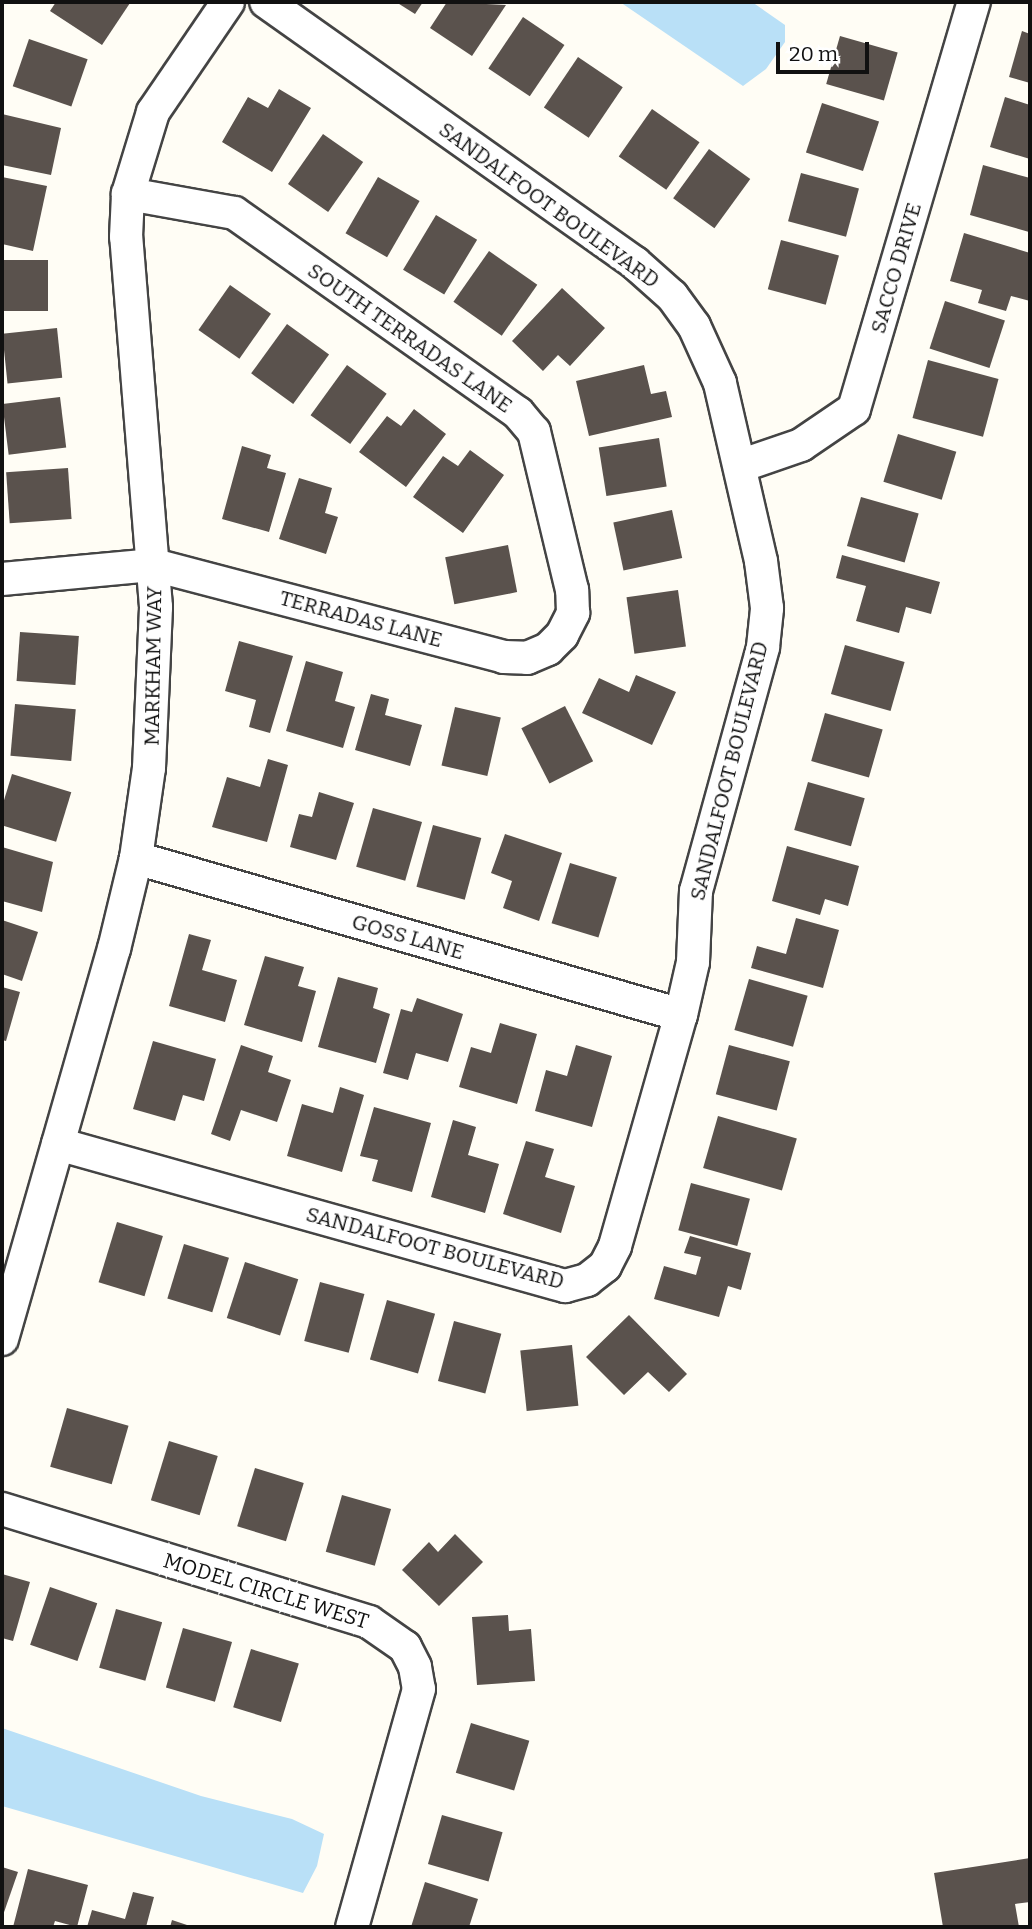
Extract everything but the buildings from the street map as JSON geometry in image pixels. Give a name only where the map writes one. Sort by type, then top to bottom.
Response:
[{"type":"street","name":"MARKHAM WAY","points":[[2,1339],[136,858],[156,676],[154,565],[126,237],[128,194],[153,112],[228,2]]},
{"type":"street","name":"SANDALFOOT BOULEVARD","points":[[58,1144],[565,1286],[587,1280],[605,1266],[615,1246],[681,1016],[693,962],[696,891],[763,647],[766,608],[761,561],[712,359],[671,296],[635,263],[266,2]]},
{"type":"street","name":"SACCO DRIVE","points":[[740,466],[801,445],[854,409],[974,2]]},
{"type":"street","name":"SOUTH TERRADAS LANE","points":[[128,194],[234,213],[518,413],[534,432],[572,590],[573,613],[562,635]]},
{"type":"street","name":"TERRADAS LANE","points":[[2,579],[154,565],[504,657],[527,658],[548,649],[562,635]]},
{"type":"street","name":"GOSS LANE","points":[[136,858],[681,1016]]},
{"type":"street","name":"MODEL CIRCLE WEST","points":[[2,1509],[369,1622],[405,1647],[415,1667],[419,1689],[352,1927]]},
{"type":"water","points":[[620,2],[752,2],[785,25],[785,42],[766,69],[743,86]]},
{"type":"water","points":[[2,1728],[201,1796],[292,1819],[324,1834],[317,1866],[303,1893],[2,1806]]}]
